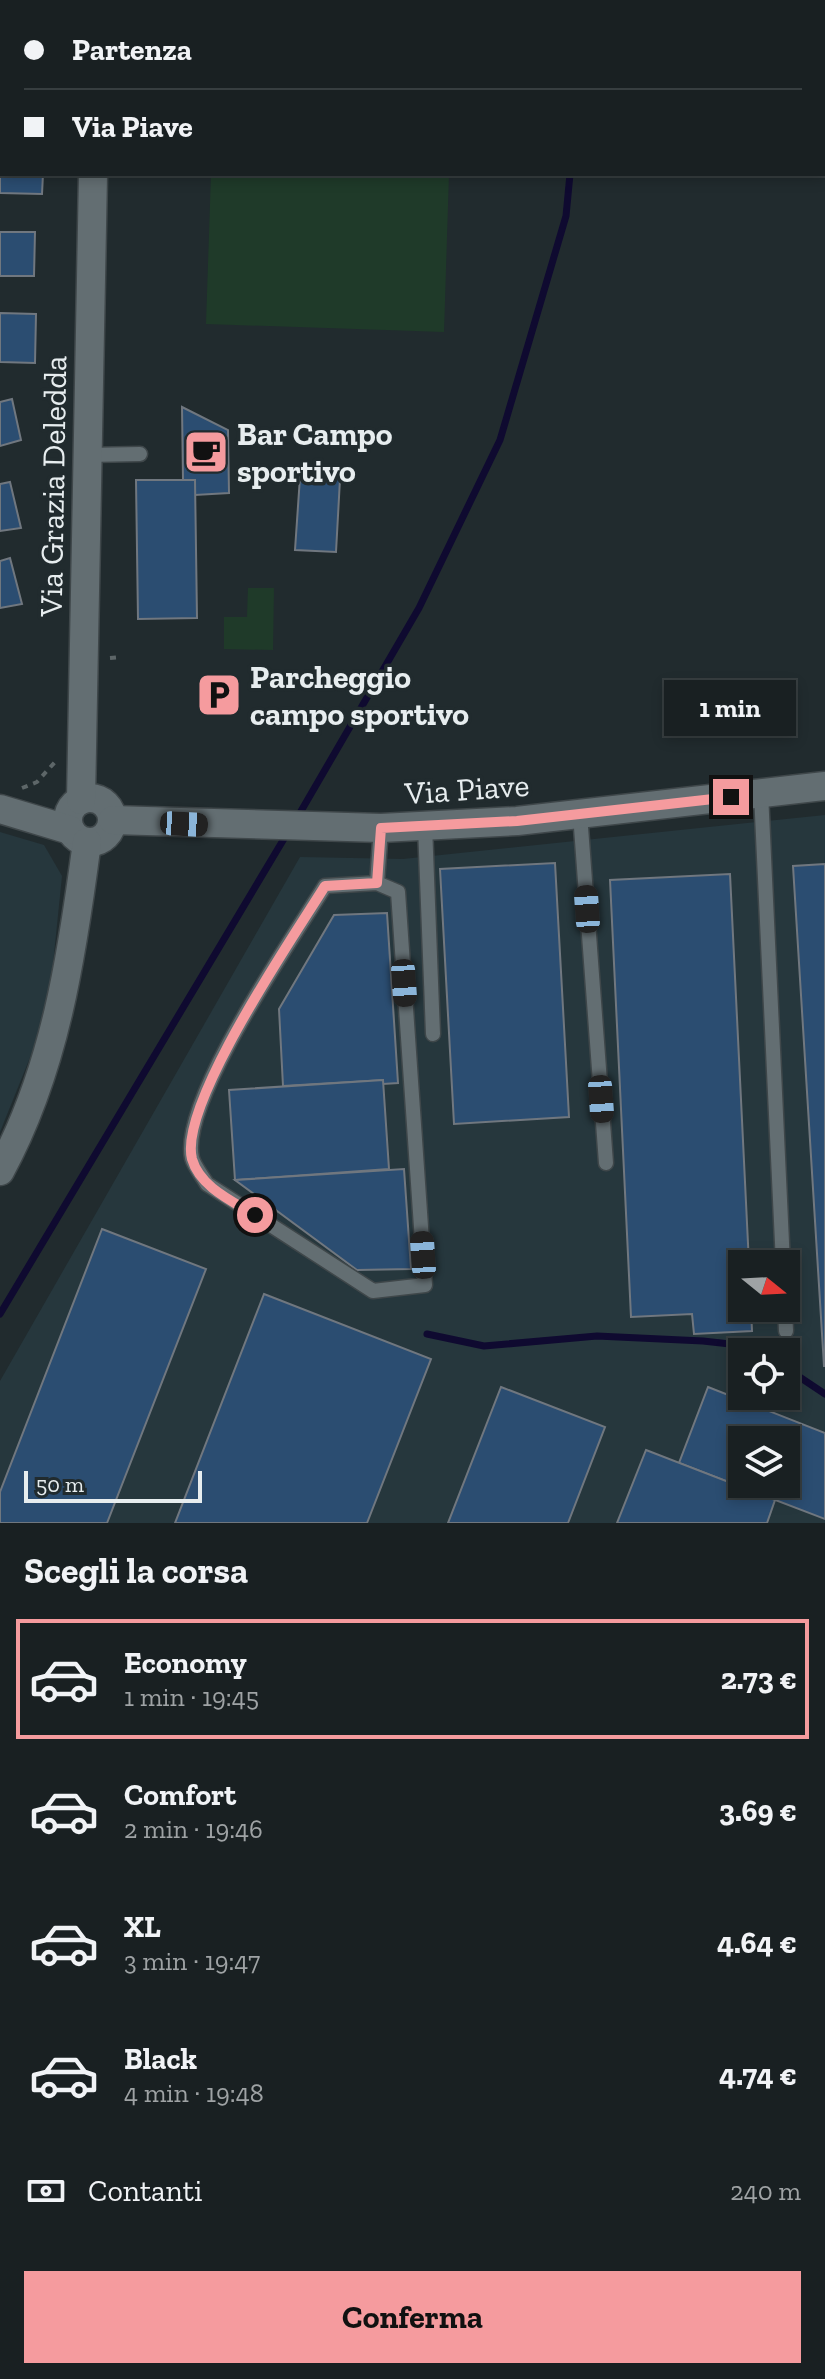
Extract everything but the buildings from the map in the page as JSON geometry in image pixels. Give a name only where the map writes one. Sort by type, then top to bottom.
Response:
[{"type":"street","name":"Via Grazia Deledda","points":[[81,800],[93,176]]},
{"type":"street","name":"Via Piave","points":[[113,820],[263,827],[425,826],[580,814],[825,786]]},
{"type":"street","points":[[0,809],[79,836],[108,834],[113,820],[102,801],[81,800],[68,816],[79,836],[57,1026],[37,1093],[0,1171]]},
{"type":"lane","points":[[87,455],[140,454]]},
{"type":"lane","points":[[761,793],[782,1250]]},
{"type":"lane","points":[[580,814],[606,1163]]},
{"type":"lane","points":[[425,826],[433,1034]]},
{"type":"lane","points":[[377,883],[381,828]]},
{"type":"lane","points":[[377,883],[398,892],[425,1285],[373,1291],[207,1184],[192,1158],[194,1121],[238,1027],[325,886],[377,883]]},
{"type":"lane","points":[[786,1322],[786,1331]]},
{"type":"shaded area","points":[[825,815],[825,1523],[0,1523],[0,1381],[300,857],[403,859]]},
{"type":"shaded area","points":[[0,832],[44,845],[62,876],[48,1013],[0,1132]]},
{"type":"green space","points":[[211,176],[449,176],[444,332],[206,324]]},
{"type":"green space","points":[[248,588],[274,588],[273,650],[224,649],[224,617],[247,617]]},
{"type":"waterway","points":[[297,818],[419,608],[500,440],[566,216],[570,176]]},
{"type":"waterway","points":[[0,1314],[288,832]]},
{"type":"waterway","points":[[427,1334],[484,1346],[597,1336],[728,1344]]},
{"type":"waterway","points":[[800,1377],[825,1394]]},
{"type":"place","name":"Bar Campo sportivo","points":[[206,452]]},
{"type":"place","name":"Parcheggio campo sportivo","points":[[219,695]]},
{"type":"route","points":[[255,1215],[207,1184],[192,1158],[194,1121],[238,1027],[325,886],[377,883],[381,828],[517,821],[731,797]]}]
